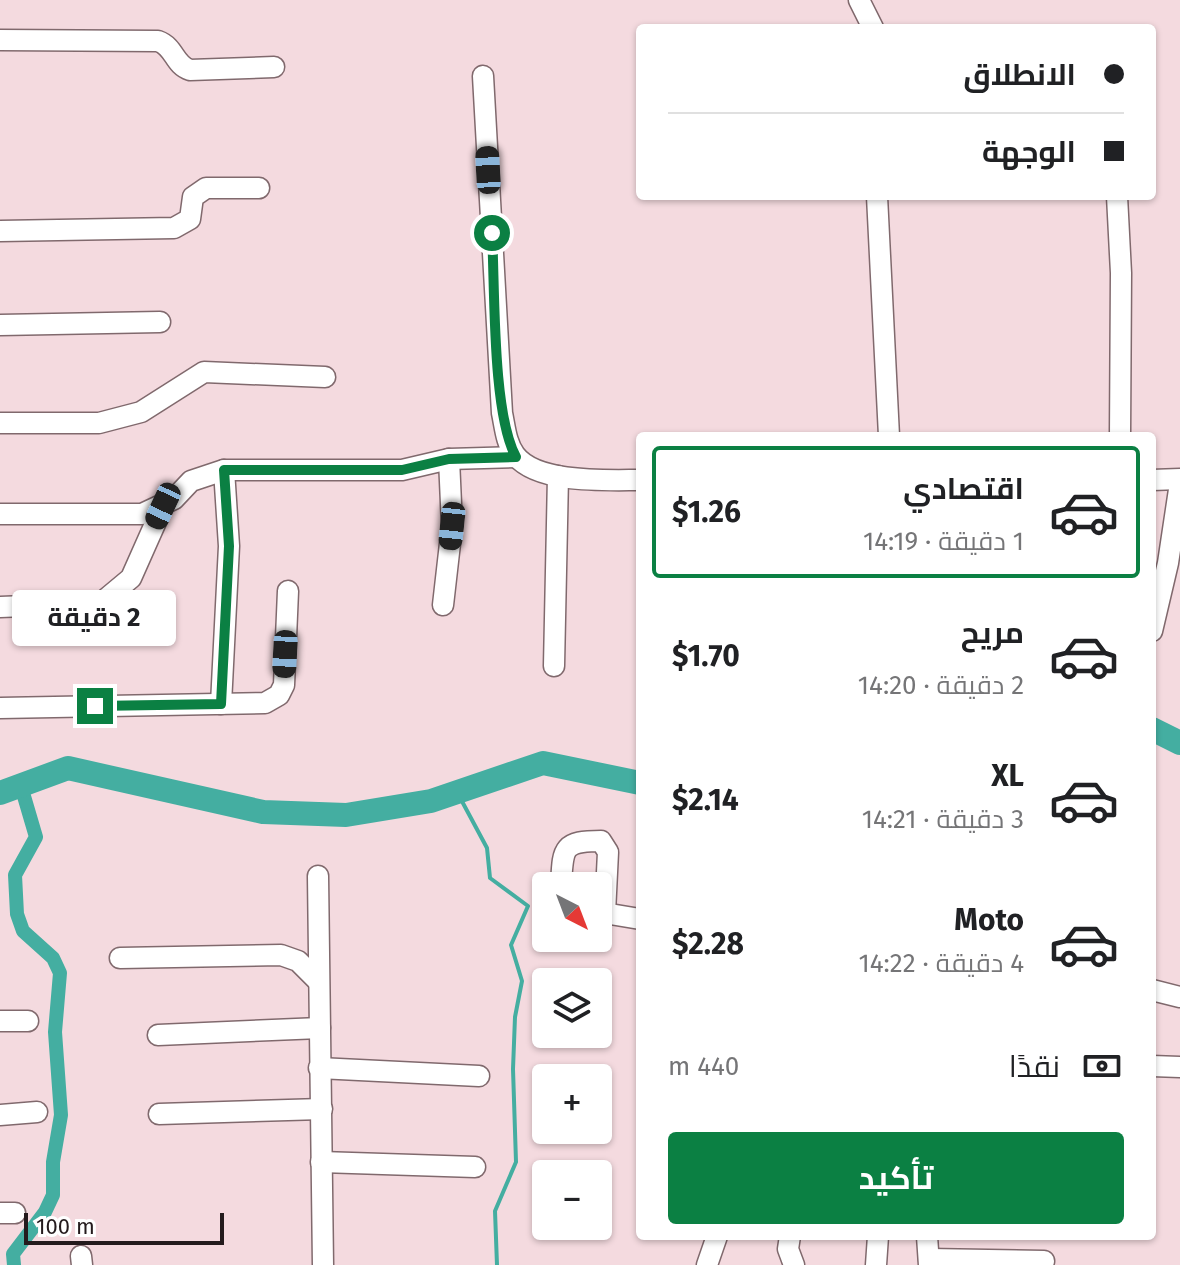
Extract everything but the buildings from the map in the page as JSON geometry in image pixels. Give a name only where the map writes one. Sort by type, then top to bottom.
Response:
[{"type":"street","points":[[859,0],[871,24]]},
{"type":"street","points":[[0,40],[158,41],[169,46],[181,66],[190,70],[274,67]]},
{"type":"street","points":[[483,76],[502,413],[509,444],[516,457],[527,466],[558,476],[636,480]]},
{"type":"street","points":[[0,231],[174,228],[190,219],[193,197],[206,188],[259,188]]},
{"type":"street","points":[[877,200],[889,432]]},
{"type":"street","points":[[1117,200],[1120,432]]},
{"type":"street","points":[[0,325],[160,322]]},
{"type":"street","points":[[0,423],[99,423],[141,412],[204,372],[325,377]]},
{"type":"street","points":[[0,514],[142,514],[163,506],[191,481],[224,470],[402,470],[449,459],[516,457]]},
{"type":"street","points":[[443,605],[452,526],[449,459]]},
{"type":"street","points":[[221,704],[229,546],[224,470]]},
{"type":"street","points":[[554,666],[558,476]]},
{"type":"street","points":[[1156,480],[1180,481],[1168,563],[1156,614]]},
{"type":"street","points":[[0,607],[101,603],[131,578],[163,506]]},
{"type":"street","points":[[0,708],[265,703],[279,695],[284,685],[288,591]]},
{"type":"street","points":[[562,872],[564,851],[576,841],[601,841],[608,852],[606,872]]},
{"type":"street","points":[[318,876],[323,1265]]},
{"type":"street","points":[[612,914],[636,918]]},
{"type":"street","points":[[120,958],[281,955],[298,961],[318,981]]},
{"type":"street","points":[[1156,991],[1180,997]]},
{"type":"street","points":[[0,1021],[28,1021]]},
{"type":"street","points":[[158,1035],[320,1028]]},
{"type":"street","points":[[1156,1066],[1180,1067]]},
{"type":"street","points":[[319,1068],[479,1076]]},
{"type":"street","points":[[159,1114],[322,1109]]},
{"type":"street","points":[[0,1115],[37,1112]]},
{"type":"street","points":[[321,1162],[475,1167]]},
{"type":"street","points":[[707,1265],[716,1240]]},
{"type":"street","points":[[789,1240],[788,1249],[794,1265]]},
{"type":"street","points":[[876,1265],[878,1240]]},
{"type":"street","points":[[927,1240],[929,1262],[1044,1261]]},
{"type":"waterway","points":[[1156,731],[1180,743]]},
{"type":"waterway","points":[[0,793],[68,768],[263,812],[346,815],[431,801],[543,763],[636,782]]},
{"type":"waterway","points":[[14,1265],[13,1254],[45,1212],[53,1195],[53,1162],[61,1115],[55,1032],[60,973],[53,958],[23,931],[17,914],[15,875],[36,837],[21,786]]},
{"type":"waterway","points":[[457,792],[487,848],[490,878],[528,906],[511,945],[522,981],[515,1017],[513,1069],[516,1162],[495,1211],[497,1265]]},
{"type":"route","points":[[95,706],[221,704],[229,546],[224,470],[402,470],[449,459],[516,457],[509,444],[502,413],[492,233]]}]
